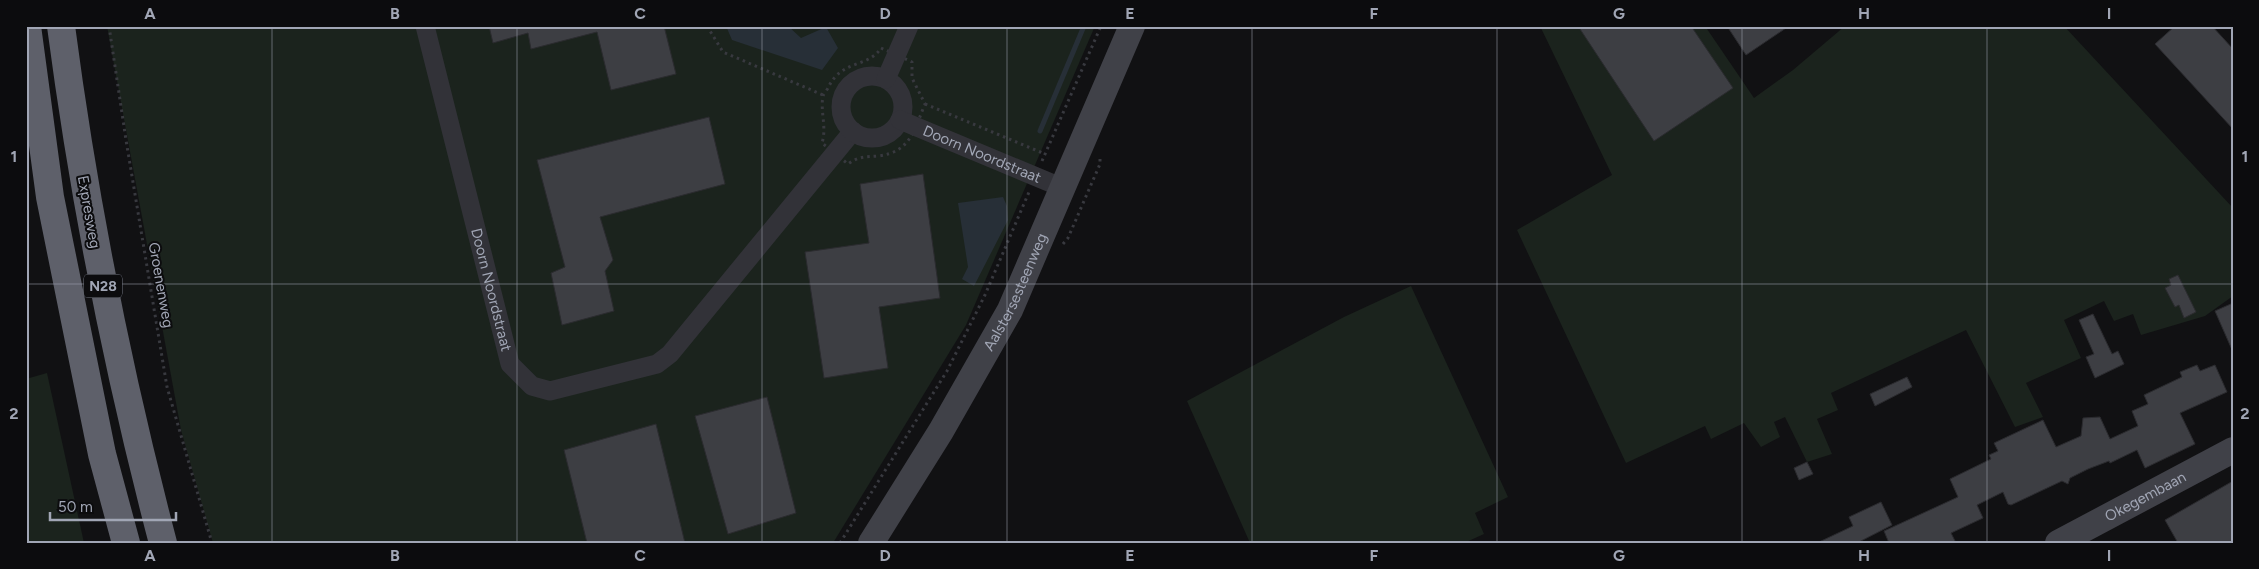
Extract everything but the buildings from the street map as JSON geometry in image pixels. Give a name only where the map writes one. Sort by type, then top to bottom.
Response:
[{"type":"highway","name":"N28","points":[[27,26],[50,198],[102,454],[126,543]]},
{"type":"highway","name":"Expresweg","points":[[61,26],[86,196],[110,326],[163,543]]},
{"type":"main road","name":"Aalstersesteenweg","points":[[871,543],[946,424],[1010,310],[1132,26]]},
{"type":"main road","name":"Okegembaan","points":[[2058,543],[2233,450]]},
{"type":"street","name":"Doorn Noordstraat","points":[[425,26],[510,364],[520,377],[532,386],[550,391],[657,364],[670,354],[854,131]]},
{"type":"street","points":[[886,79],[909,26]]},
{"type":"street","points":[[874,76],[886,79],[894,85],[900,95],[908,123],[877,137],[862,136],[847,125],[841,109],[842,99],[848,88],[864,77],[874,76]]},
{"type":"street","name":"Doorn Noordstraat","points":[[908,123],[1063,188]]},
{"type":"path","name":"Groenenweg","points":[[110,26],[126,140],[167,387],[212,543]]},
{"type":"path","points":[[707,26],[723,52],[823,95]]},
{"type":"path","points":[[840,543],[947,371],[985,295],[1101,26]]},
{"type":"path","points":[[842,171],[826,122],[823,95],[836,75],[851,65],[873,57],[881,48],[912,62],[912,78],[925,104],[1045,154]]},
{"type":"path","points":[[816,150],[861,156],[888,154],[909,143],[908,123],[925,104]]},
{"type":"shaded area","points":[[107,26],[1095,26],[966,325],[833,543],[213,543],[181,430]]},
{"type":"shaded area","points":[[726,26],[788,26],[801,38],[826,27],[838,48],[822,70],[732,40]]},
{"type":"shaded area","points":[[1540,26],[1705,26],[1754,98],[1793,70],[1845,26],[2064,26],[2233,208],[2233,296],[2205,316],[2141,335],[2133,314],[2114,321],[2104,301],[2064,320],[2081,358],[2026,383],[2043,417],[2015,427],[1966,330],[1831,393],[1838,410],[1817,419],[1832,454],[1807,462],[1785,417],[1774,422],[1780,437],[1761,447],[1744,423],[1711,439],[1705,426],[1626,463],[1517,230],[1612,175]]},
{"type":"shaded area","points":[[1003,197],[1007,206],[1008,220],[974,286],[962,279],[968,267],[958,203]]},
{"type":"shaded area","points":[[1411,286],[1508,497],[1475,513],[1484,534],[1464,543],[1250,543],[1187,401],[1344,317]]},
{"type":"shaded area","points":[[47,373],[84,543],[26,543],[26,379]]},
{"type":"waterway","points":[[1040,131],[1084,26]]}]
